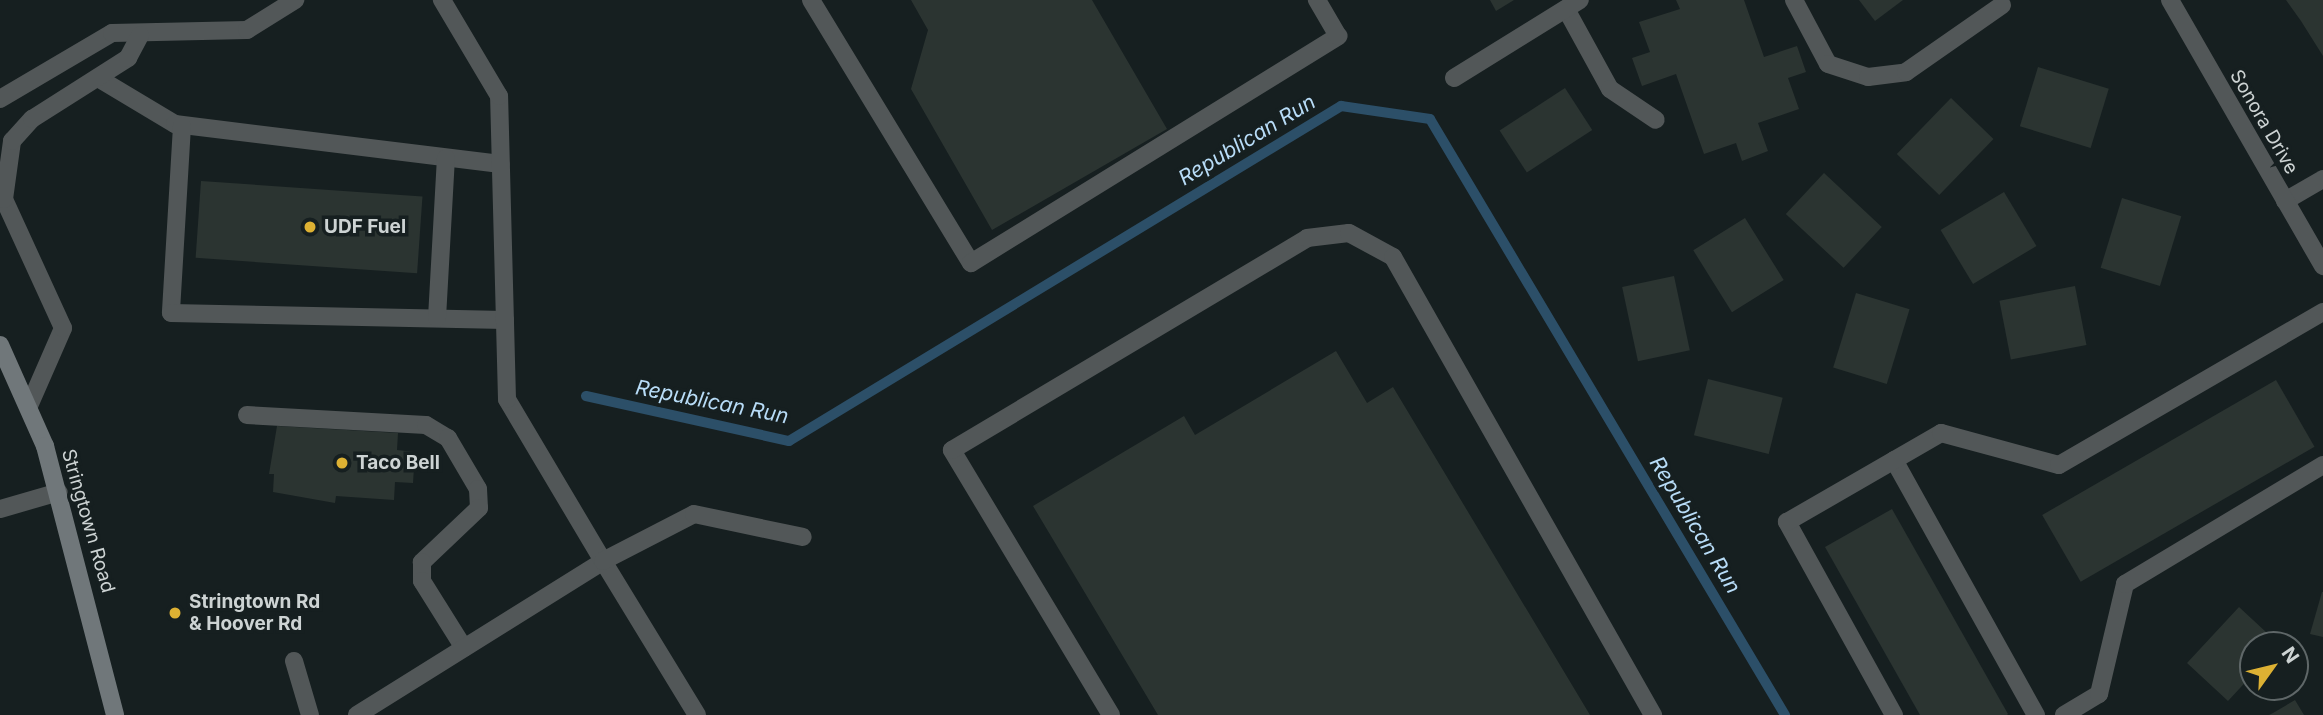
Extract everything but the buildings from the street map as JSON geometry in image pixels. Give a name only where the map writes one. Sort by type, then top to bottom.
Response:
[{"type":"main road","name":"Stringtown Road","points":[[0,345],[29,406],[59,492],[115,715]]},
{"type":"street","points":[[0,99],[113,33],[140,35],[247,30],[295,0]]},
{"type":"street","points":[[442,0],[499,96],[507,399],[697,715]]},
{"type":"street","points":[[811,0],[971,263],[1338,36],[1317,0]]},
{"type":"street","points":[[1794,0],[1828,64],[1868,77],[1906,72],[2002,5]]},
{"type":"street","name":"Sonora Drive","points":[[2170,0],[2323,265]]},
{"type":"street","points":[[1454,78],[1573,5],[1610,89],[1656,120]]},
{"type":"street","points":[[29,406],[63,328],[4,200],[12,141],[32,119],[128,58],[140,35]]},
{"type":"street","points":[[98,78],[182,125],[501,164]]},
{"type":"street","points":[[182,125],[171,313],[505,320]]},
{"type":"street","points":[[437,318],[446,158]]},
{"type":"street","points":[[2285,201],[2323,179]]},
{"type":"street","points":[[1111,715],[952,450],[1307,238],[1349,233],[1393,257],[1653,715]]},
{"type":"street","points":[[1894,715],[1787,522],[1941,433],[2059,465],[2323,312]]},
{"type":"street","points":[[247,415],[426,425],[448,438],[478,489],[480,508],[422,562],[422,581],[464,648]]},
{"type":"street","points":[[1894,460],[2036,715]]},
{"type":"street","points":[[2064,715],[2099,694],[2125,584],[2323,465]]},
{"type":"street","points":[[0,509],[59,492]]},
{"type":"street","points":[[357,715],[603,561],[694,514],[803,537]]},
{"type":"street","points":[[294,662],[310,715]]},
{"type":"waterway","name":"Republican Run","points":[[586,396],[789,441],[1341,106],[1430,119],[1785,715]]},
{"type":"place","name":"UDF Fuel","points":[[310,227]]},
{"type":"place","name":"Taco Bell","points":[[342,463]]},
{"type":"place","name":"Stringtown Rd & Hoover Rd","points":[[175,613]]}]
